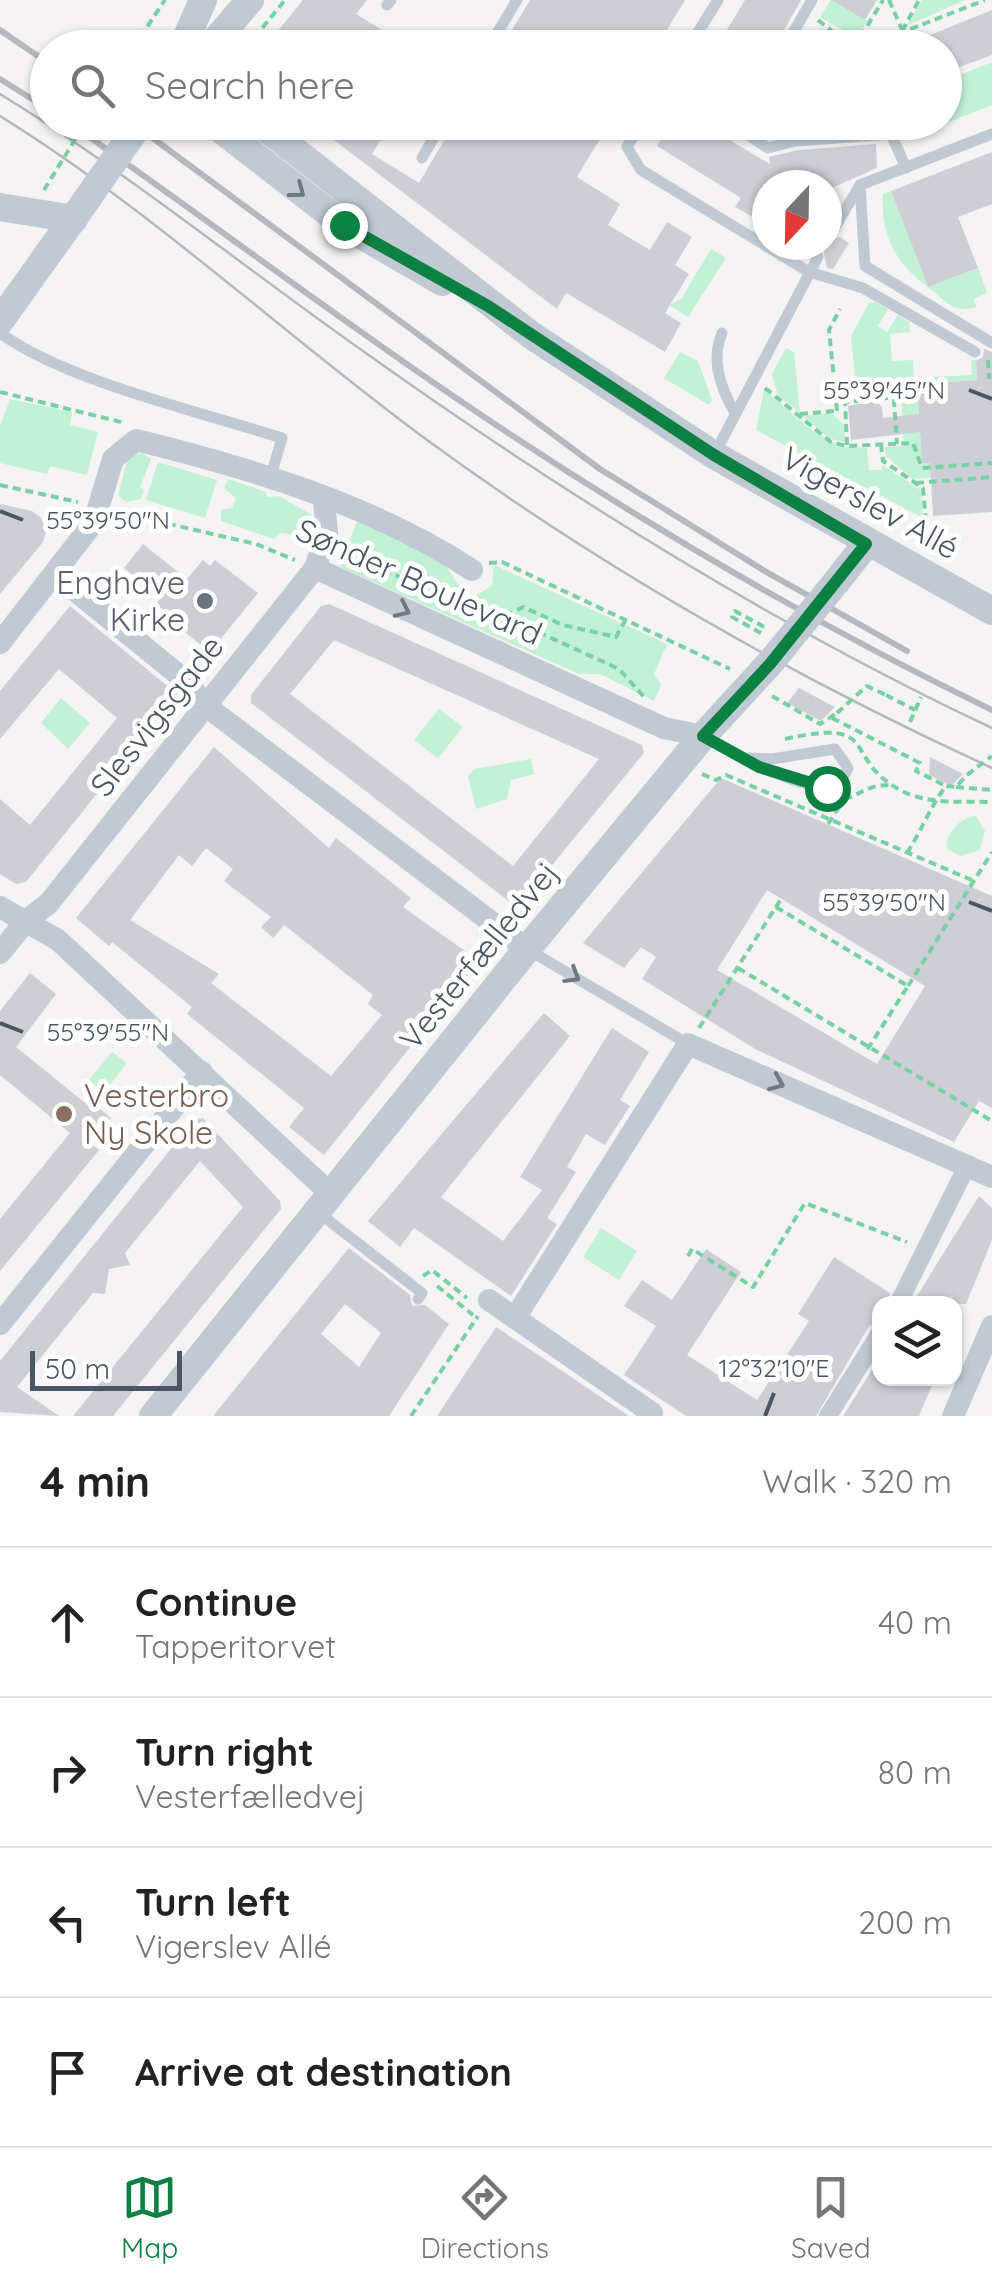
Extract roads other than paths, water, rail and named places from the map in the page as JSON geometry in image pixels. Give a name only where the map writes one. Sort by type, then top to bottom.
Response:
[{"type":"street","points":[[190,30],[202,0]]},
{"type":"street","points":[[224,30],[250,0]]},
{"type":"street","points":[[0,321],[128,140]]},
{"type":"street","name":"Vigerslev Allé","points":[[233,140],[344,225],[488,306],[714,455],[866,544],[989,602]]},
{"type":"street","name":"Vigerslev Allé","points":[[281,140],[488,306]]},
{"type":"street","points":[[0,208],[76,215]]},
{"type":"street","name":"Sønder Boulevard","points":[[56,575],[100,507],[112,460],[136,440],[270,478],[437,547],[472,570]]},
{"type":"street","points":[[318,557],[328,533],[324,500]]},
{"type":"street","name":"Vesterfælledvej","points":[[152,1416],[528,949],[866,544]]},
{"type":"street","name":"Sønder Boulevard","points":[[318,557],[498,654],[664,728],[703,736]]},
{"type":"street","name":"Slesvigsgade","points":[[0,954],[26,921],[49,903],[206,706],[318,557]]},
{"type":"street","points":[[0,643],[56,575],[186,682],[206,706],[528,949]]},
{"type":"street","points":[[0,907],[58,940],[202,1072],[326,1204]]},
{"type":"street","points":[[515,1318],[688,1044],[992,1177]]},
{"type":"street","points":[[0,1324],[202,1072]]},
{"type":"street","points":[[902,1296],[968,1164]]},
{"type":"street","points":[[480,1308],[515,1318],[653,1415]]},
{"type":"street","points":[[953,1416],[992,1326]]},
{"type":"street","points":[[828,1416],[872,1346]]},
{"type":"lane","points":[[499,30],[517,0]]},
{"type":"lane","points":[[699,30],[718,0]]},
{"type":"lane","points":[[797,30],[816,4]]},
{"type":"lane","points":[[842,215],[860,185],[992,134]]},
{"type":"lane","points":[[422,158],[432,140]]},
{"type":"lane","points":[[632,140],[627,148],[641,170],[826,281],[863,288],[975,352]]},
{"type":"lane","points":[[756,140],[768,148],[796,140]]},
{"type":"lane","points":[[894,140],[906,168]]},
{"type":"lane","points":[[860,185],[865,266],[992,342]]},
{"type":"lane","points":[[714,455],[816,260]]},
{"type":"lane","points":[[0,332],[23,350],[124,388],[282,438],[270,478]]},
{"type":"lane","points":[[722,333],[716,356],[735,413]]},
{"type":"lane","points":[[703,736],[759,767],[827,788],[842,782],[848,768],[835,748],[746,758]]},
{"type":"lane","points":[[528,949],[688,1044]]},
{"type":"lane","points":[[326,1204],[422,1293],[418,1299]]},
{"type":"tram line","points":[[0,94],[30,113]]},
{"type":"tram line","points":[[0,116],[30,136]]},
{"type":"tram line","points":[[37,140],[162,231],[423,437],[558,530],[771,657],[992,768]]},
{"type":"tram line","points":[[71,140],[444,408],[596,508],[830,646],[992,728]]},
{"type":"railway","points":[[0,30],[30,51]]},
{"type":"railway","points":[[0,79],[30,98]]},
{"type":"railway","points":[[93,140],[407,364],[586,483],[718,564],[854,640],[992,710]]},
{"type":"railway","points":[[155,140],[600,469],[763,570],[907,651]]},
{"type":"place","name":"Enghave Kirke","points":[[205,601]]},
{"type":"place","name":"Vesterbro Ny Skole","points":[[64,1114]]}]
